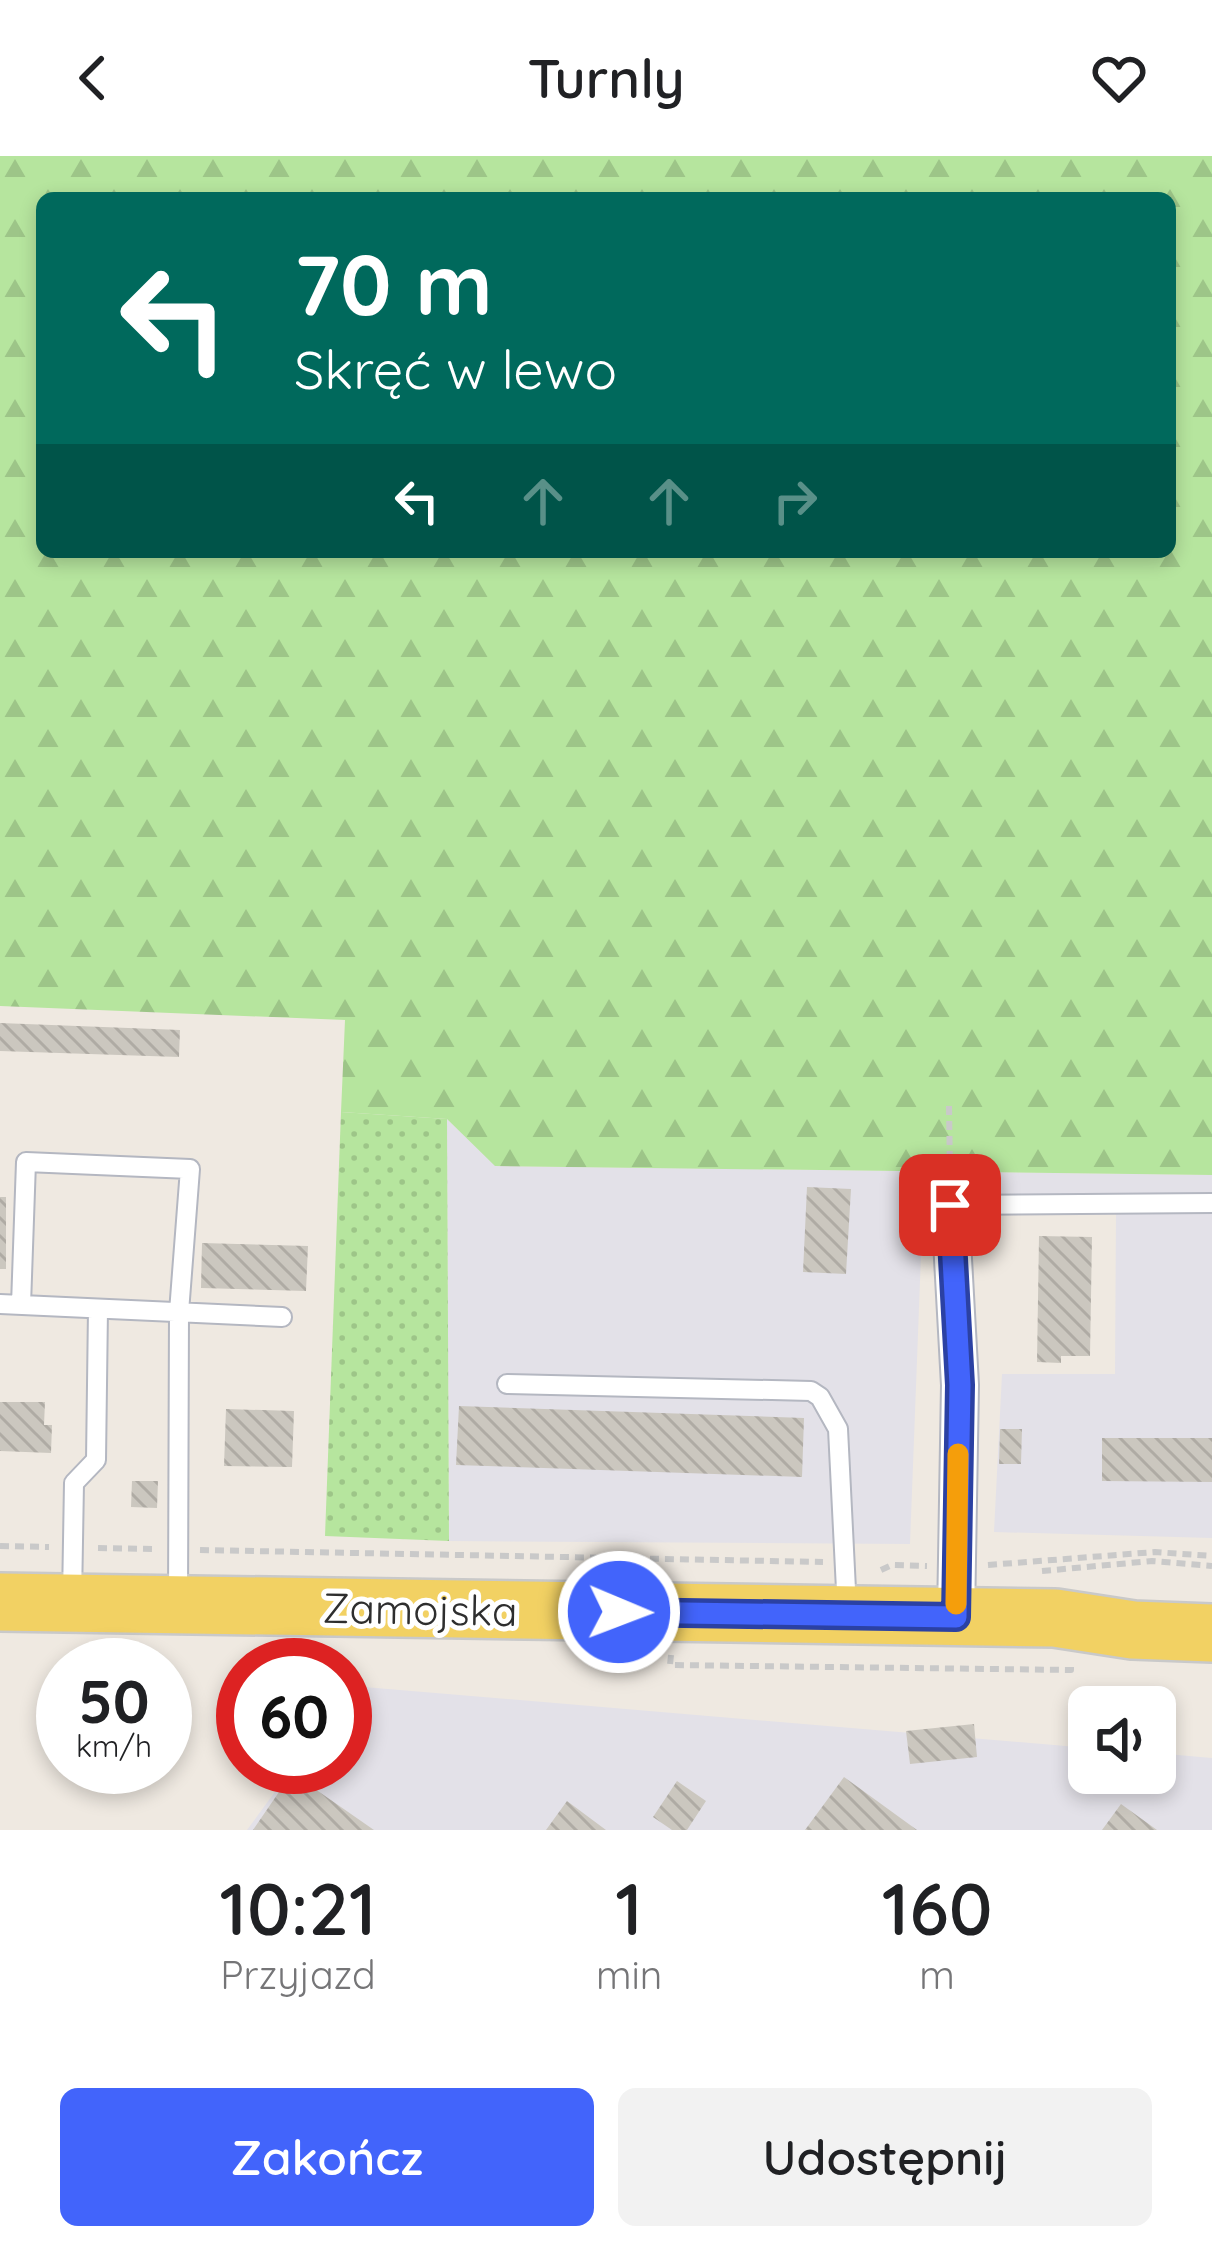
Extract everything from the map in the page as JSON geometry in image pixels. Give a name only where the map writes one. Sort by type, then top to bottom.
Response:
[{"type":"main road","name":"Zamojska","points":[[0,1602],[73,1569],[846,1584],[955,1587],[1055,1618],[1133,1630],[1212,1633]]},
{"type":"main road","name":"Zamojska","points":[[1055,1618],[1122,1604],[1212,1601]]},
{"type":"street","points":[[950,1205],[960,1385],[955,1587]]},
{"type":"lane","points":[[21,1305],[26,1162],[190,1169],[179,1312],[179,1571]]},
{"type":"lane","points":[[950,1205],[1212,1203]]},
{"type":"lane","points":[[0,1304],[281,1316]]},
{"type":"lane","points":[[73,1569],[74,1483],[96,1460],[98,1309]]},
{"type":"lane","points":[[507,1384],[811,1391],[820,1397],[838,1429],[846,1584]]},
{"type":"path","points":[[949,1106],[950,1205]]},
{"type":"path","points":[[0,1546],[73,1569]]},
{"type":"path","points":[[955,1587],[1155,1552],[1212,1556]]},
{"type":"path","points":[[0,1555],[73,1569],[846,1584],[892,1565],[955,1587],[1152,1561],[1212,1566]]},
{"type":"path","points":[[179,1571],[660,1570]]},
{"type":"shaded area","points":[[447,1119],[496,1166],[1212,1175],[1212,1538],[994,1532],[1002,1374],[1115,1374],[1116,1214],[904,1212],[902,1231],[921,1255],[910,1544],[449,1541]]},
{"type":"shaded area","points":[[372,1688],[1068,1746],[1068,1794],[1176,1794],[1176,1755],[1212,1758],[1212,1830],[247,1830],[273,1794],[372,1794]]},
{"type":"green space","points":[[0,156],[1212,156],[1212,1175],[495,1166],[447,1119],[341,1112],[345,1020],[0,1006]]},
{"type":"green space","points":[[341,1112],[447,1119],[449,1541],[325,1536]]},
{"type":"building","points":[[0,1023],[180,1030],[179,1057],[0,1051]]},
{"type":"building","points":[[807,1187],[851,1189],[846,1274],[803,1272]]},
{"type":"building","points":[[0,1197],[6,1197],[6,1269],[0,1269]]},
{"type":"building","points":[[1039,1236],[1092,1237],[1090,1356],[1061,1356],[1061,1363],[1037,1362]]},
{"type":"building","points":[[202,1243],[308,1246],[306,1291],[201,1288]]},
{"type":"building","points":[[0,1402],[45,1402],[44,1425],[52,1425],[51,1453],[0,1451]]},
{"type":"building","points":[[459,1406],[804,1418],[802,1477],[456,1465]]},
{"type":"building","points":[[226,1409],[294,1411],[292,1467],[224,1466]]},
{"type":"building","points":[[1000,1429],[1022,1429],[1021,1464],[999,1464]]},
{"type":"building","points":[[1102,1438],[1212,1438],[1212,1482],[1102,1481]]},
{"type":"building","points":[[132,1481],[158,1481],[157,1508],[131,1507]]},
{"type":"building","points":[[974,1724],[977,1757],[910,1764],[906,1731]]},
{"type":"building","points":[[844,1777],[917,1830],[805,1830]]},
{"type":"building","points":[[677,1781],[706,1801],[687,1830],[672,1830],[653,1817]]},
{"type":"building","points":[[278,1794],[322,1794],[374,1830],[253,1830]]},
{"type":"building","points":[[567,1801],[606,1830],[546,1830]]},
{"type":"building","points":[[1121,1804],[1157,1830],[1102,1830]]},
{"type":"slow traffic","points":[[956,1604],[958,1454]]},
{"type":"route","points":[[619,1612],[956,1617],[960,1385],[950,1205]]}]
